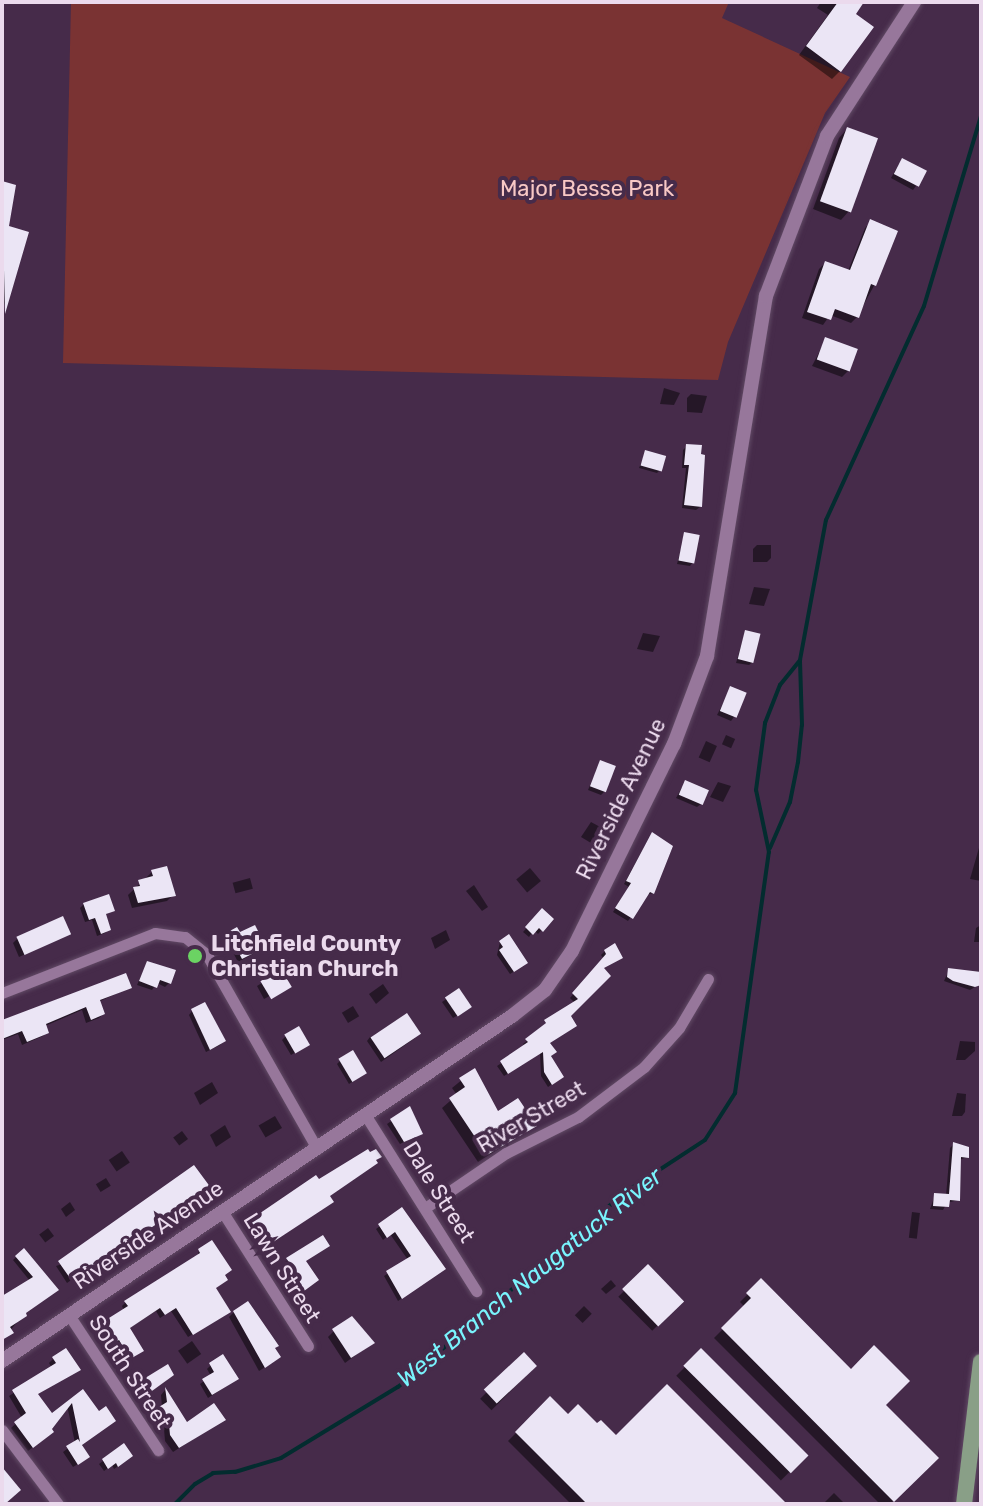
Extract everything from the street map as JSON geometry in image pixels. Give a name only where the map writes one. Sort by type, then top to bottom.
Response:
[{"type":"main road","points":[[964,1504],[981,1362]]},
{"type":"street","name":"Riverside Avenue","points":[[2,1361],[366,1116],[545,990],[572,951],[674,744],[707,656],[766,296],[827,136],[914,2]]},
{"type":"street","points":[[2,993],[155,933],[185,937],[207,955],[317,1149]]},
{"type":"street","name":"River Street","points":[[425,1208],[506,1153],[578,1117],[644,1067],[679,1028],[708,979]]},
{"type":"street","name":"Dale Street","points":[[366,1116],[476,1291]]},
{"type":"street","name":"Lawn Street","points":[[222,1211],[308,1346]]},
{"type":"street","name":"South Street","points":[[69,1315],[158,1450]]},
{"type":"street","points":[[2,1430],[58,1504]]},
{"type":"green space","name":"Major Besse Park","points":[[71,2],[729,2],[722,18],[850,77],[825,113],[728,342],[718,380],[63,363]]},
{"type":"building","points":[[838,2],[864,2],[856,14],[874,27],[841,72],[806,46]]},
{"type":"building","points":[[847,127],[878,138],[851,213],[820,201]]},
{"type":"building","points":[[902,158],[927,171],[919,187],[894,174]]},
{"type":"building","points":[[2,181],[16,185],[9,226],[29,232],[5,314]]},
{"type":"building","points":[[870,219],[898,231],[876,286],[871,284],[859,318],[835,309],[831,320],[807,312],[825,261],[850,270]]},
{"type":"building","points":[[825,337],[858,349],[850,372],[817,360]]},
{"type":"building","points":[[686,444],[702,445],[701,454],[705,455],[702,507],[684,505],[689,465],[684,465]]},
{"type":"building","points":[[645,450],[666,456],[662,471],[641,465]]},
{"type":"building","points":[[684,532],[700,535],[694,564],[678,560]]},
{"type":"building","points":[[745,630],[761,634],[753,663],[738,659]]},
{"type":"building","points":[[730,686],[747,693],[737,718],[720,711]]},
{"type":"building","points":[[600,760],[616,766],[606,792],[590,786]]},
{"type":"building","points":[[685,780],[709,790],[703,805],[679,795]]},
{"type":"building","points":[[652,832],[673,846],[654,894],[650,892],[633,919],[615,908],[631,883],[626,881]]},
{"type":"building","points":[[167,866],[176,896],[138,903],[133,887],[140,886],[138,880],[153,876],[151,870]]},
{"type":"building","points":[[109,894],[115,911],[106,914],[111,930],[101,934],[95,918],[89,920],[83,903]]},
{"type":"building","points":[[542,908],[554,919],[543,932],[539,928],[533,935],[525,927]]},
{"type":"building","points":[[63,916],[71,934],[25,955],[16,937]]},
{"type":"building","points":[[255,925],[266,947],[242,959],[228,932],[237,927],[240,932]]},
{"type":"building","points":[[509,934],[528,963],[514,972],[499,950],[503,947],[499,941]]},
{"type":"building","points":[[615,943],[623,958],[604,968],[611,976],[571,1016],[577,1026],[550,1043],[557,1052],[551,1056],[564,1077],[552,1085],[544,1072],[543,1052],[508,1074],[500,1061],[528,1042],[525,1039],[546,1023],[544,1020],[578,999],[572,993],[606,954],[604,950]]},
{"type":"building","points":[[147,961],[176,970],[171,984],[160,980],[157,988],[139,981]]},
{"type":"building","points":[[948,968],[981,972],[981,985],[975,987],[953,981],[947,977]]},
{"type":"building","points":[[281,969],[292,987],[271,999],[260,981]]},
{"type":"building","points":[[126,973],[132,988],[100,1000],[105,1014],[91,1020],[86,1007],[46,1024],[49,1033],[27,1042],[22,1031],[2,1039],[2,1020]]},
{"type":"building","points":[[459,988],[472,1007],[458,1017],[445,998]]},
{"type":"building","points":[[205,1002],[226,1041],[210,1050],[191,1009]]},
{"type":"building","points":[[407,1013],[421,1034],[385,1058],[371,1038]]},
{"type":"building","points":[[299,1026],[310,1045],[295,1054],[284,1034]]},
{"type":"building","points":[[353,1050],[367,1073],[352,1082],[338,1059]]},
{"type":"building","points":[[475,1068],[498,1111],[518,1098],[537,1126],[487,1155],[449,1098],[465,1087],[459,1078]]},
{"type":"building","points":[[410,1106],[423,1134],[404,1142],[390,1119]]},
{"type":"building","points":[[953,1142],[969,1147],[969,1158],[961,1157],[960,1201],[950,1200],[949,1207],[933,1206],[934,1193],[949,1194]]},
{"type":"building","points":[[368,1149],[370,1152],[376,1149],[382,1157],[376,1160],[378,1163],[330,1196],[334,1202],[267,1246],[250,1220],[316,1175],[319,1179]]},
{"type":"building","points":[[194,1165],[211,1188],[128,1243],[129,1246],[119,1253],[117,1249],[72,1281],[58,1261]]},
{"type":"building","points":[[402,1207],[446,1269],[402,1299],[386,1271],[411,1256],[395,1232],[387,1238],[378,1224]]},
{"type":"building","points":[[323,1235],[330,1246],[306,1261],[319,1280],[300,1294],[290,1280],[298,1275],[286,1258]]},
{"type":"building","points":[[212,1240],[232,1270],[225,1275],[228,1280],[216,1288],[231,1312],[193,1335],[176,1308],[165,1315],[160,1308],[130,1328],[144,1351],[130,1359],[119,1340],[114,1343],[101,1323],[128,1306],[124,1301],[200,1253],[198,1249]]},
{"type":"building","points":[[24,1248],[59,1290],[10,1327],[14,1333],[2,1340],[2,1296],[33,1277],[15,1256]]},
{"type":"building","points":[[648,1264],[684,1301],[658,1326],[622,1289]]},
{"type":"building","points":[[761,1278],[851,1369],[874,1345],[910,1381],[886,1405],[939,1458],[894,1502],[721,1328],[751,1298],[746,1293]]},
{"type":"building","points":[[248,1301],[279,1346],[275,1348],[281,1357],[265,1368],[233,1311]]},
{"type":"building","points":[[352,1316],[375,1343],[351,1358],[332,1329]]},
{"type":"building","points":[[66,1348],[81,1370],[38,1394],[52,1413],[83,1389],[99,1411],[106,1406],[116,1421],[82,1445],[90,1457],[78,1465],[66,1446],[78,1439],[80,1442],[72,1403],[52,1429],[54,1432],[33,1448],[14,1422],[26,1413],[12,1390],[56,1363],[52,1357]]},
{"type":"building","points":[[701,1348],[808,1455],[791,1473],[683,1366]]},
{"type":"building","points":[[524,1352],[537,1366],[497,1403],[484,1390]]},
{"type":"building","points":[[223,1354],[239,1379],[212,1395],[202,1379],[214,1372],[209,1363]]},
{"type":"building","points":[[168,1364],[174,1375],[145,1396],[137,1383]]},
{"type":"building","points":[[667,1384],[787,1504],[587,1504],[515,1432],[550,1396],[568,1414],[578,1404],[597,1423],[601,1420],[616,1435]]},
{"type":"building","points":[[165,1387],[187,1422],[214,1403],[226,1420],[179,1448],[170,1435],[168,1414],[160,1419],[154,1410],[167,1402]]},
{"type":"building","points":[[124,1443],[133,1456],[118,1467],[116,1463],[108,1469],[102,1459]]},
{"type":"building","points":[[2,1467],[21,1490],[5,1504],[2,1504]]},
{"type":"waterway","name":"West Branch Naugatuck River","points":[[175,1504],[195,1484],[213,1473],[235,1472],[281,1458],[398,1387],[627,1191],[705,1140],[735,1093],[769,852],[756,790],[765,723],[780,685],[800,660],[826,520],[924,306],[981,116]]},
{"type":"waterway","name":"West Branch Naugatuck River","points":[[770,848],[790,802],[798,762],[802,725],[800,662]]},
{"type":"place","name":"Litchfield County Christian Church","points":[[195,956]]}]
